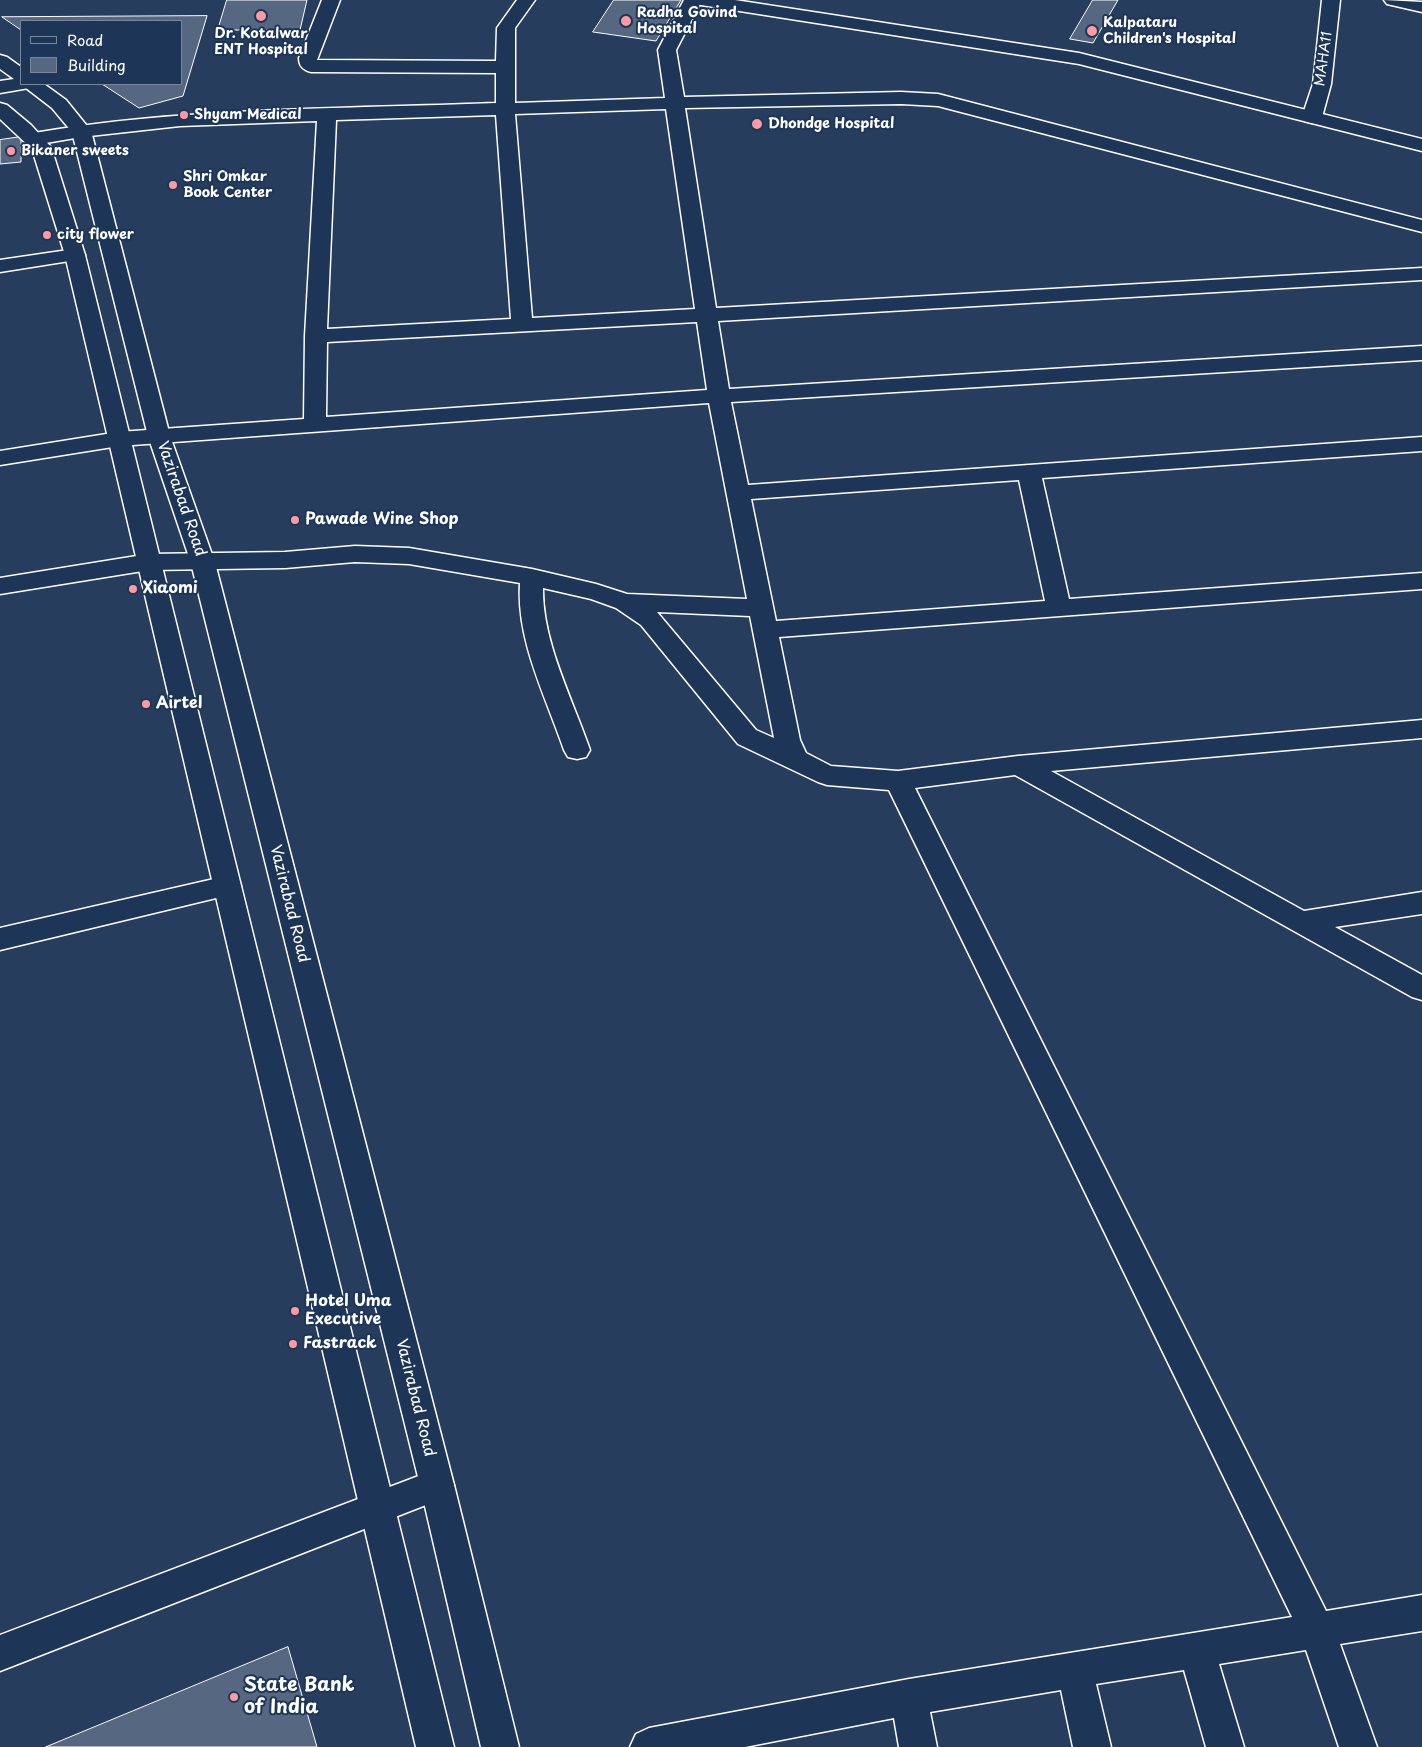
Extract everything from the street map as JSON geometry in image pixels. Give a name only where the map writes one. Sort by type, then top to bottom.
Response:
[{"type":"street","points":[[331,0],[308,58],[308,63],[311,66],[506,67]]},
{"type":"street","points":[[522,325],[505,109],[506,28],[526,0]]},
{"type":"street","points":[[693,0],[667,50],[719,396],[787,740],[795,759]]},
{"type":"street","points":[[701,0],[1079,60],[1422,145]]},
{"type":"street","name":"MAHA11","points":[[1312,117],[1322,84],[1331,0]]},
{"type":"street","points":[[1393,0],[1422,7]]},
{"type":"street","points":[[0,61],[20,74]]},
{"type":"street","points":[[0,88],[20,84]]},
{"type":"street","name":"Vazirabad Road","points":[[34,85],[59,104],[81,131],[159,436],[203,562],[437,1485],[500,1747]]},
{"type":"street","points":[[34,139],[81,131],[180,120],[675,103],[901,98],[938,100],[1422,226]]},
{"type":"street","points":[[0,109],[41,147],[75,255],[435,1747]]},
{"type":"street","points":[[315,425],[316,336],[327,116]]},
{"type":"street","points":[[0,266],[75,255]]},
{"type":"street","points":[[316,336],[1422,274]]},
{"type":"street","points":[[0,458],[119,439],[159,436],[719,396],[1422,353]]},
{"type":"street","points":[[738,493],[1422,444]]},
{"type":"street","points":[[1029,472],[1060,608]]},
{"type":"street","points":[[0,586],[149,562],[285,560],[355,554],[409,556],[532,577],[596,592],[625,602],[763,619],[1060,608],[1422,581]]},
{"type":"street","points":[[532,577],[530,592],[534,625],[577,750]]},
{"type":"street","points":[[625,602],[650,619],[747,737],[827,775],[898,781],[1018,764],[1422,729]]},
{"type":"street","points":[[1018,764],[1422,989]]},
{"type":"street","points":[[898,781],[1316,1630],[1358,1747]]},
{"type":"street","points":[[0,939],[226,886]]},
{"type":"street","points":[[1300,922],[1422,902]]},
{"type":"street","points":[[0,1652],[437,1485]]},
{"type":"street","points":[[649,1747],[909,1696],[1422,1614]]},
{"type":"street","points":[[1196,1649],[1225,1747]]},
{"type":"street","points":[[1074,1669],[1092,1747]]},
{"type":"street","points":[[909,1696],[918,1747]]},
{"type":"building","points":[[227,0],[307,0],[300,30],[218,30]]},
{"type":"building","points":[[614,0],[681,0],[656,41],[593,32]]},
{"type":"building","points":[[1093,0],[1118,0],[1093,43],[1070,39]]},
{"type":"building","points":[[207,16],[183,96],[139,108],[104,85],[182,85],[182,20],[20,20],[20,29],[2,17]]},
{"type":"building","name":"Bikaner sweets","points":[[21,137],[21,162],[0,164],[0,140]]},
{"type":"building","name":"State Bank of India","points":[[288,1647],[317,1747],[46,1747]]},
{"type":"place","name":"Dr. Kotalwar ENT Hospital","points":[[261,16]]},
{"type":"place","name":"Radha Govind Hospital","points":[[626,21]]},
{"type":"place","name":"Kalpataru Children's Hospital","points":[[1092,31]]},
{"type":"place","name":"Shyam Medical","points":[[184,115]]},
{"type":"place","name":"Dhondge Hospital","points":[[757,124]]},
{"type":"place","name":"Bikaner sweets","points":[[11,151]]},
{"type":"place","name":"Shri Omkar Book Center","points":[[173,185]]},
{"type":"place","name":"city flower","points":[[47,235]]},
{"type":"place","name":"Pawade Wine Shop","points":[[295,520]]},
{"type":"place","name":"Xiaomi","points":[[133,589]]},
{"type":"place","name":"Airtel","points":[[146,704]]},
{"type":"place","name":"Hotel Uma Executive","points":[[295,1311]]},
{"type":"place","name":"Fastrack","points":[[293,1344]]},
{"type":"place","name":"State Bank of India","points":[[234,1697]]}]
